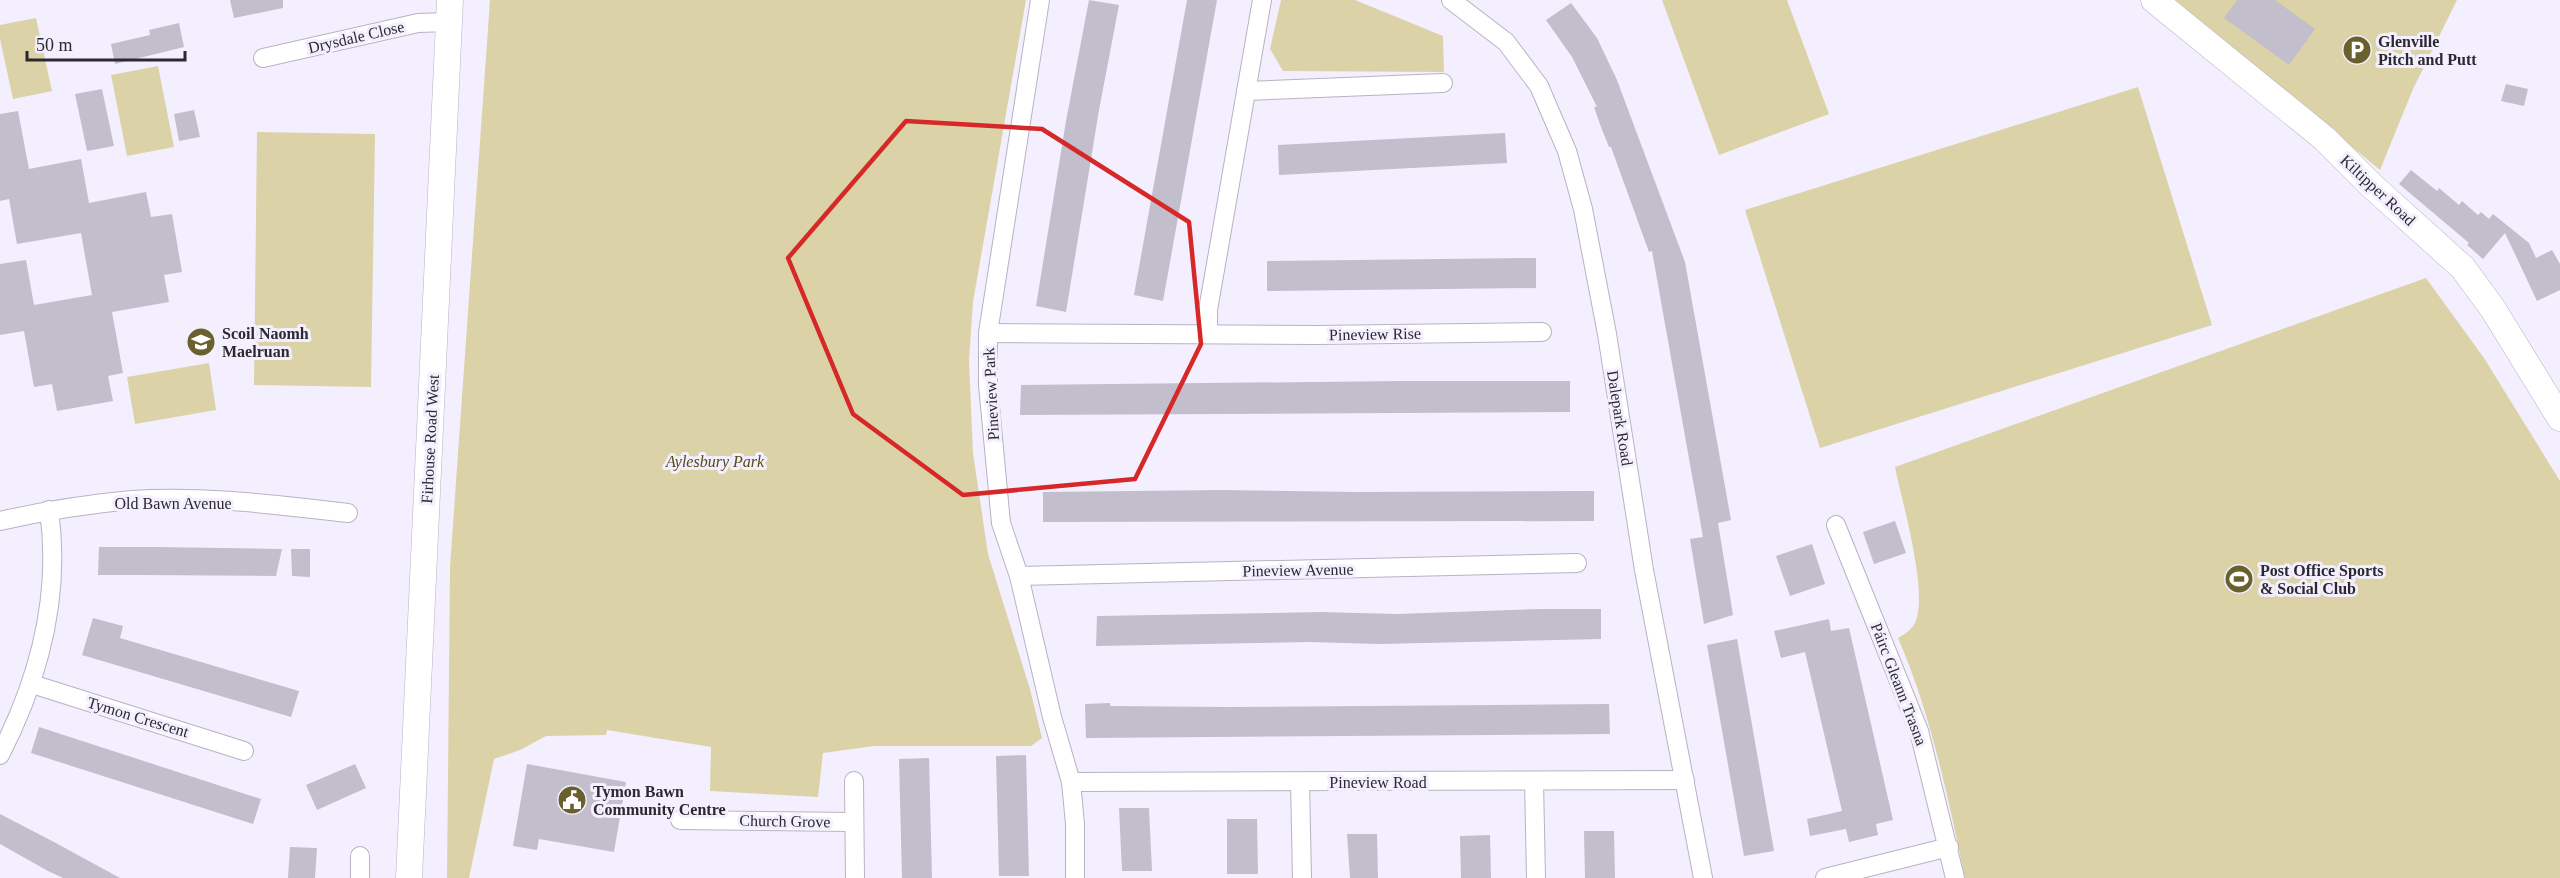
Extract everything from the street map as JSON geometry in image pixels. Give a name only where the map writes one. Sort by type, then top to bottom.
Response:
[{"type":"street","name":"Pineview Park","points":[[1040,0],[988,333],[987,385],[1001,523],[1019,576],[1052,717],[1071,782],[1075,824],[1076,878]]},
{"type":"street","points":[[1208,334],[1208,310],[1262,0]]},
{"type":"street","name":"Dalepark Road","points":[[1451,0],[1506,42],[1539,86],[1568,151],[1607,334],[1644,570],[1703,878]]},
{"type":"street","name":"Kiltipper Road","points":[[2154,0],[2325,139],[2372,186],[2463,268],[2493,309],[2560,418]]},
{"type":"street","name":"Drysdale Close","points":[[263,58],[418,23],[449,11]]},
{"type":"street","name":"Firhouse Road West","points":[[410,878],[449,11]]},
{"type":"street","points":[[1246,91],[1443,83]]},
{"type":"street","name":"Pineview Rise","points":[[988,333],[1542,332]]},
{"type":"street","name":"Old Bawn Avenue","points":[[0,521],[49,510],[133,500],[260,504],[348,513]]},
{"type":"street","points":[[0,755],[32,684],[42,647],[54,573],[54,541],[49,510]]},
{"type":"street","name":"Páirc Gleann Trasna","points":[[1836,525],[1918,731],[1955,878]]},
{"type":"street","name":"Pineview Avenue","points":[[1019,576],[1577,563]]},
{"type":"street","name":"Tymon Crescent","points":[[32,684],[244,751]]},
{"type":"street","name":"Pineview Road","points":[[1071,782],[1685,780]]},
{"type":"street","name":"Church Grove","points":[[854,781],[855,878]]},
{"type":"street","points":[[1534,781],[1536,878]]},
{"type":"street","points":[[1300,782],[1302,878]]},
{"type":"street","name":"Church Grove","points":[[680,820],[854,822]]},
{"type":"street","points":[[1825,878],[1949,848]]},
{"type":"street","points":[[360,856],[360,878]]},
{"type":"highlighted area","points":[[906,121],[1042,129],[1189,222],[1201,344],[1135,479],[963,495],[853,414],[788,258]]},
{"type":"green space","name":"Aylesbury Park","points":[[490,0],[1026,0],[973,302],[969,360],[973,453],[988,554],[1030,689],[1042,738],[1031,746],[874,746],[823,753],[818,797],[710,791],[711,747],[607,730],[606,735],[546,736],[520,750],[494,759],[469,878],[447,878],[450,567]]},
{"type":"green space","points":[[1281,0],[1355,0],[1443,36],[1444,72],[1283,71],[1270,49]]},
{"type":"green space","points":[[1662,0],[1787,0],[1829,114],[1719,155]]},
{"type":"green space","name":"Glenville Pitch and Putt","points":[[2174,0],[2457,0],[2413,89],[2380,170]]},
{"type":"green space","points":[[36,18],[52,91],[13,99],[0,39],[0,25]]},
{"type":"green space","points":[[158,66],[174,147],[127,156],[111,75]]},
{"type":"green space","points":[[2138,87],[2212,325],[1820,448],[1745,210]]},
{"type":"green space","points":[[257,132],[375,134],[371,387],[254,385]]},
{"type":"green space","name":"Post Office Sports & Social Club","points":[[2426,278],[2484,358],[2560,481],[2560,878],[1965,878],[1929,726],[1898,638],[1908,632],[1915,623],[1919,591],[1913,547],[1895,467]]},
{"type":"green space","points":[[209,363],[216,410],[135,424],[127,377]]},
{"type":"building","points":[[230,0],[283,0],[283,8],[234,18]]},
{"type":"building","points":[[1089,0],[1119,5],[1099,110],[1066,312],[1036,306],[1066,121]]},
{"type":"building","points":[[1187,0],[1217,0],[1163,301],[1134,295]]},
{"type":"building","points":[[2237,0],[2275,0],[2315,29],[2289,65],[2224,18]]},
{"type":"building","points":[[1571,3],[1597,38],[1617,80],[1685,262],[1731,520],[1718,523],[1733,615],[1704,624],[1690,539],[1703,537],[1652,251],[1649,252],[1611,147],[1601,127],[1594,107],[1597,107],[1572,57],[1546,20]]},
{"type":"building","points":[[179,23],[184,47],[115,64],[111,44],[150,35],[149,30]]},
{"type":"building","points":[[2506,84],[2528,89],[2524,106],[2501,101]]},
{"type":"building","points":[[102,89],[114,146],[87,151],[75,94]]},
{"type":"building","points":[[194,110],[200,137],[179,141],[174,114]]},
{"type":"building","points":[[18,111],[29,169],[81,159],[89,203],[146,192],[151,217],[172,214],[182,272],[164,275],[169,302],[112,312],[123,373],[108,376],[113,401],[57,411],[52,384],[34,387],[24,331],[0,335],[0,264],[26,260],[34,305],[92,295],[81,233],[17,244],[9,199],[0,201],[0,114]]},
{"type":"building","points":[[1505,133],[1507,163],[1279,175],[1278,145]]},
{"type":"building","points":[[2411,170],[2437,191],[2439,188],[2459,205],[2462,201],[2478,215],[2481,212],[2489,219],[2493,214],[2529,243],[2536,258],[2552,250],[2560,264],[2560,290],[2537,301],[2505,233],[2483,259],[2467,245],[2469,243],[2399,184]]},
{"type":"building","points":[[1536,258],[1536,288],[1267,291],[1267,261]]},
{"type":"building","points":[[1570,381],[1570,412],[1020,415],[1021,385]]},
{"type":"building","points":[[1594,491],[1594,521],[1043,522],[1043,492]]},
{"type":"building","points":[[1895,521],[1906,553],[1874,564],[1863,532]]},
{"type":"building","points":[[1812,544],[1825,584],[1790,596],[1776,556]]},
{"type":"building","points":[[99,547],[282,549],[276,576],[98,575]]},
{"type":"building","points":[[291,549],[310,549],[310,577],[292,576]]},
{"type":"building","points":[[1601,609],[1601,639],[1379,644],[1310,642],[1096,646],[1097,616],[1321,612],[1396,614]]},
{"type":"building","points":[[93,618],[123,626],[120,638],[299,691],[291,717],[82,655]]},
{"type":"building","points":[[1829,619],[1831,631],[1849,628],[1893,820],[1876,824],[1878,835],[1849,842],[1846,829],[1810,836],[1807,819],[1842,811],[1805,652],[1781,658],[1774,631]]},
{"type":"building","points":[[1737,639],[1774,851],[1744,856],[1707,645]]},
{"type":"building","points":[[1110,703],[1110,706],[1227,707],[1609,704],[1610,734],[1086,738],[1085,704]]},
{"type":"building","points":[[39,727],[261,799],[253,824],[31,753]]},
{"type":"building","points":[[1026,755],[1029,876],[999,876],[996,756]]},
{"type":"building","points":[[929,758],[932,878],[902,878],[899,759]]},
{"type":"building","points":[[355,764],[366,788],[317,810],[306,785]]},
{"type":"building","name":"Tymon Bawn Community Centre","points":[[527,764],[626,782],[614,852],[539,839],[537,850],[513,846]]},
{"type":"building","points":[[1119,808],[1149,808],[1152,871],[1122,871]]},
{"type":"building","points":[[0,814],[120,878],[63,878],[48,871],[0,844]]},
{"type":"building","points":[[1227,819],[1257,819],[1258,874],[1227,874]]},
{"type":"building","points":[[1584,831],[1614,831],[1615,878],[1585,878]]},
{"type":"building","points":[[1347,834],[1377,834],[1378,878],[1350,878]]},
{"type":"building","points":[[1490,835],[1491,878],[1461,878],[1460,836]]},
{"type":"building","points":[[290,847],[317,848],[315,878],[288,878]]},
{"type":"place","name":"Glenville Pitch and Putt","points":[[2357,50]]},
{"type":"place","name":"Scoil Naomh Maelruan","points":[[201,342]]},
{"type":"place","name":"Post Office Sports & Social Club","points":[[2239,579]]},
{"type":"place","name":"Tymon Bawn Community Centre","points":[[572,800]]}]
